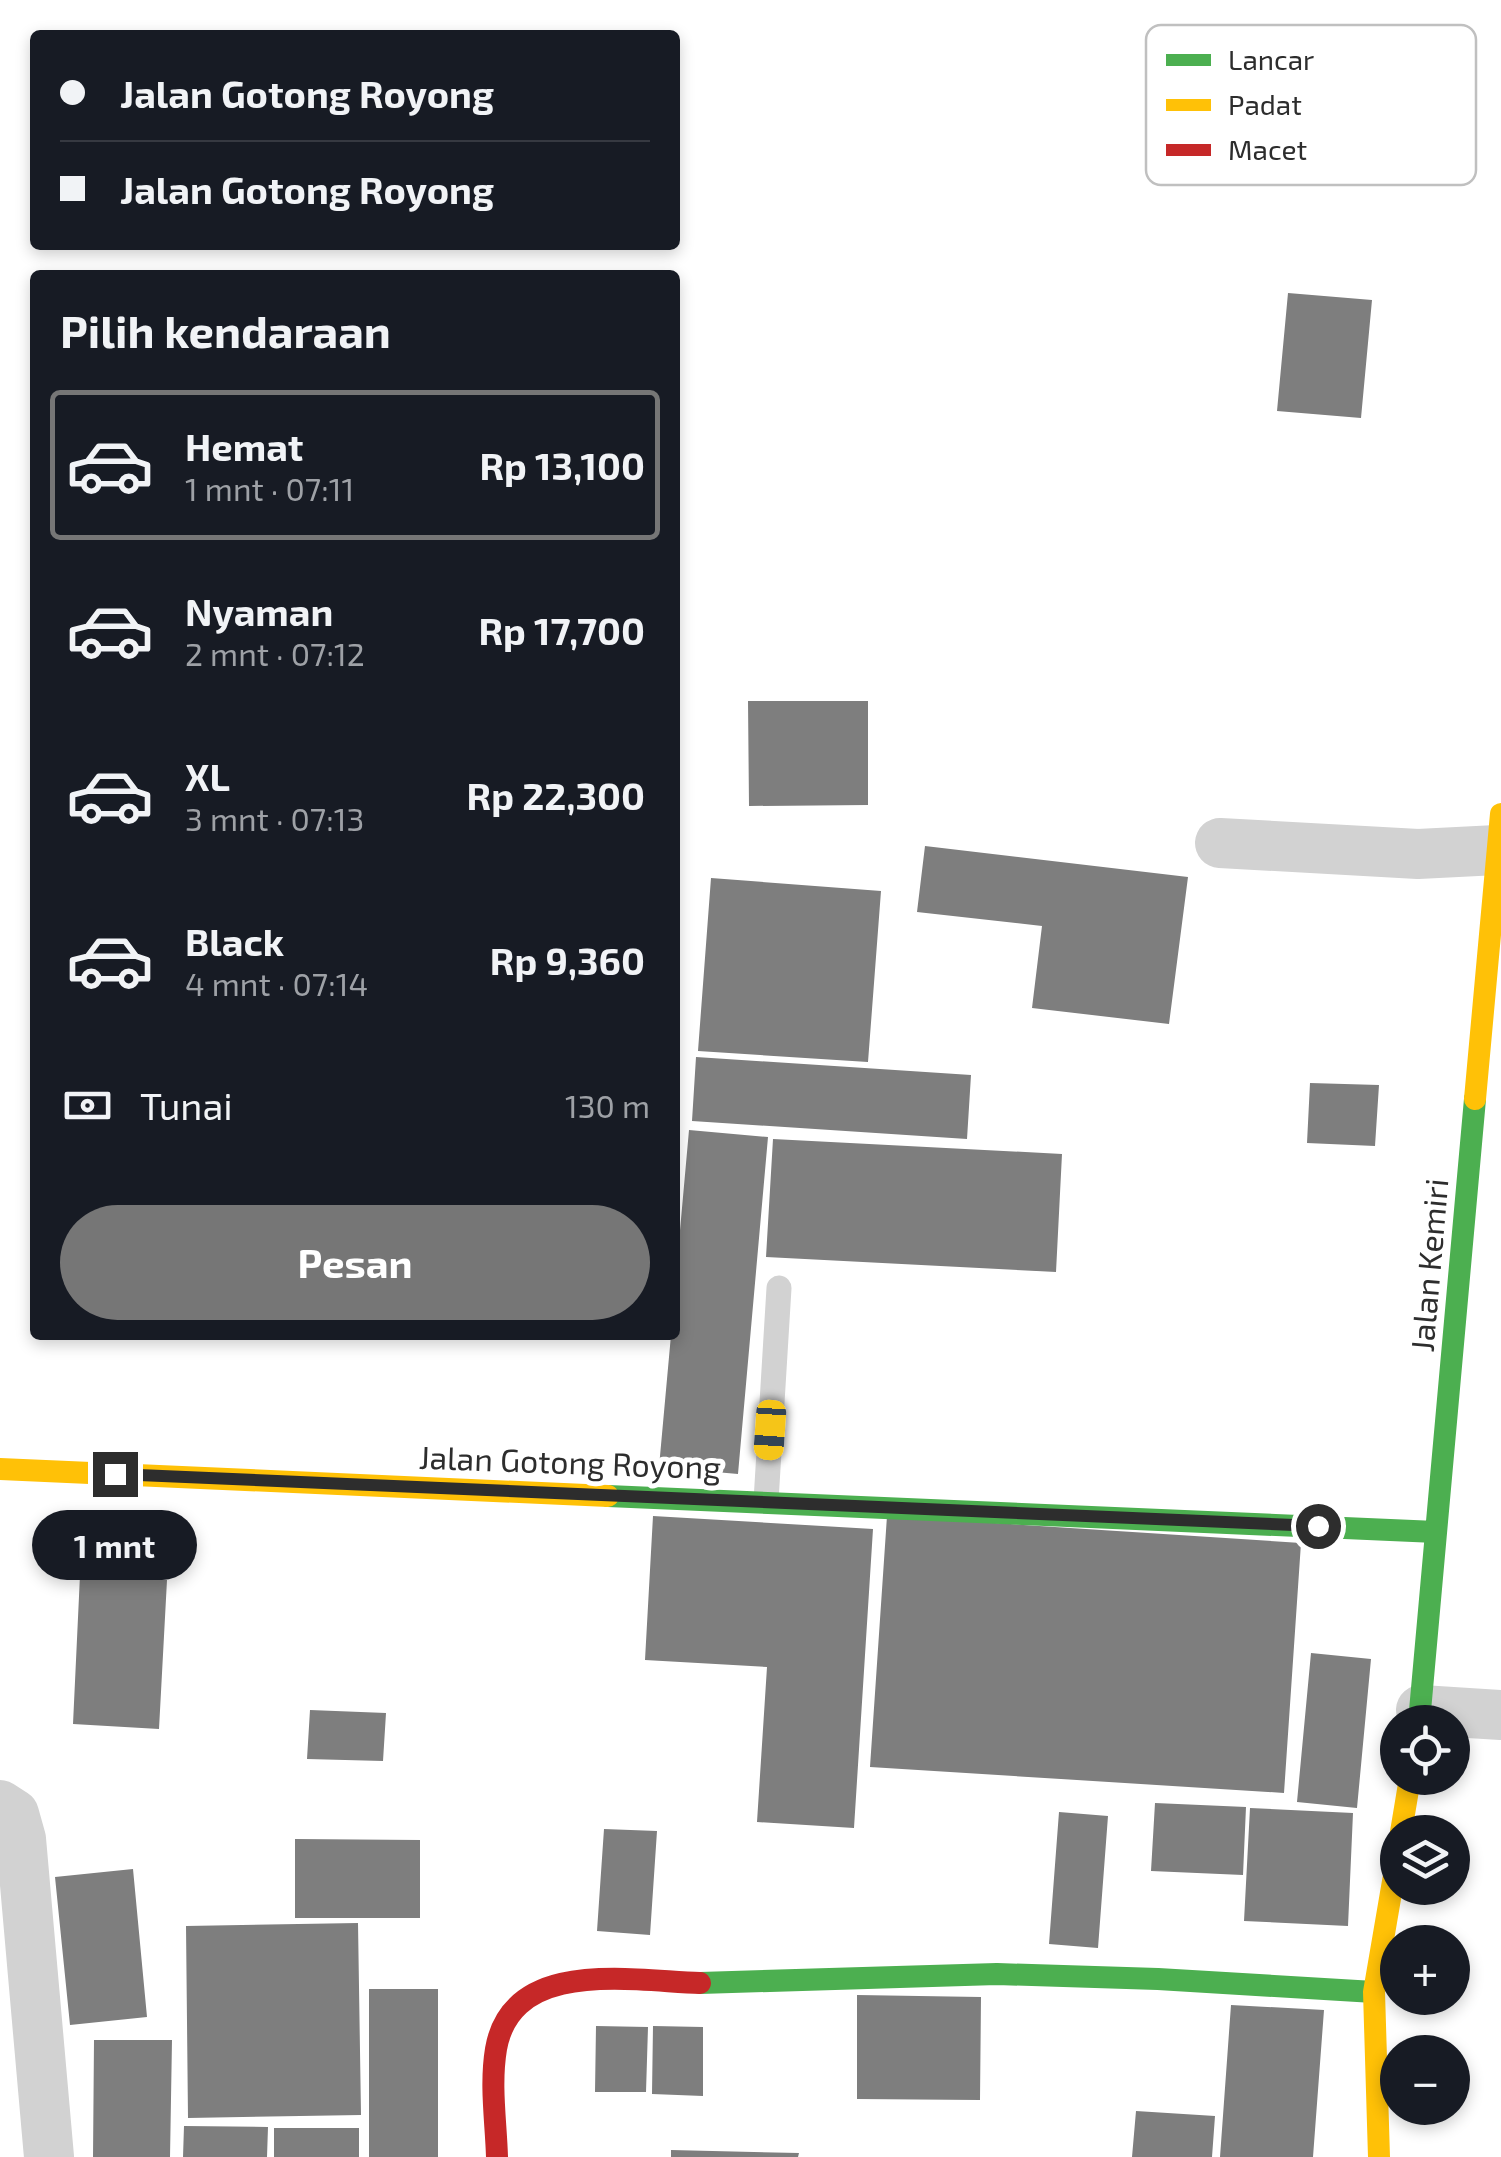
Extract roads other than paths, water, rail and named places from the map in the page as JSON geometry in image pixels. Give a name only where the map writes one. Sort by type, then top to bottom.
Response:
[{"type":"street","points":[[1220,843],[1418,854],[1499,832]]},
{"type":"street","name":"Jalan Kemiri","points":[[1421,1705],[1436,1532],[1487,1124],[1499,832]]},
{"type":"street","name":"Jalan Gotong Royong","points":[[0,1470],[1436,1532]]},
{"type":"street","points":[[1470,1715],[1501,1715]]},
{"type":"street","points":[[0,1805],[14,1814],[21,1839],[49,2157]]},
{"type":"street","points":[[1379,2157],[1374,1992],[1389,1905]]},
{"type":"street","points":[[496,2157],[493,2064],[504,2019],[530,1995],[584,1979],[708,1983],[945,1974],[1374,1992]]},
{"type":"lane","points":[[766,1501],[779,1288]]}]
